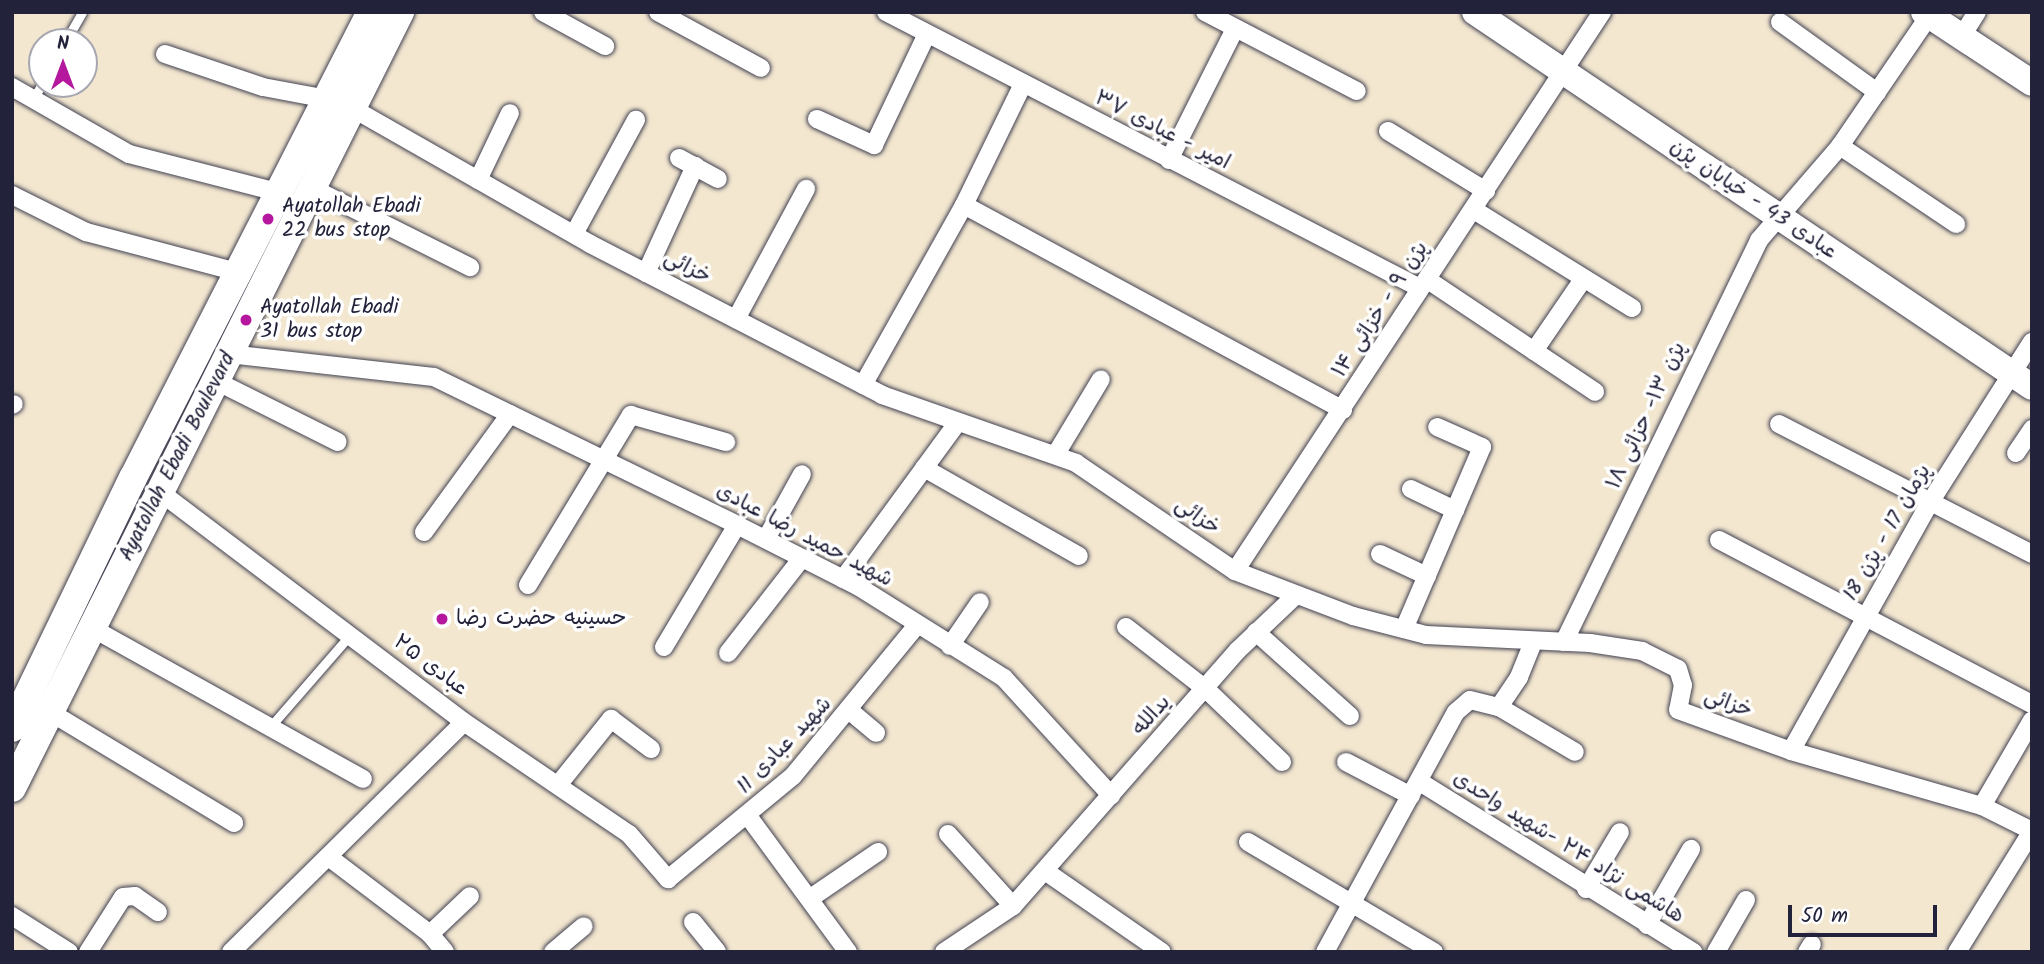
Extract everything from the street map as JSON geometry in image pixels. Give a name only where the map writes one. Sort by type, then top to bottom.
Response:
[{"type":"main road","name":"Ayatollah Ebadi Boulevard","points":[[12,788],[312,188],[372,12]]},
{"type":"main road","name":"Ayatollah Ebadi Boulevard","points":[[12,728],[134,478],[281,193],[400,12]]},
{"type":"street","points":[[543,12],[605,46]]},
{"type":"street","points":[[658,12],[761,68]]},
{"type":"street","name":"امیر - عبادی ۳۷","points":[[886,12],[1022,86],[1424,284],[1595,392]]},
{"type":"street","points":[[1205,12],[1357,91]]},
{"type":"street","name":"عبادی 43 - خیابان پژن","points":[[1475,12],[2021,380]]},
{"type":"street","name":"پژن ۹ - خزائی ۱۴","points":[[1236,572],[1602,12]]},
{"type":"street","points":[[1962,36],[1978,12]]},
{"type":"street","points":[[1926,14],[2032,83]]},
{"type":"street","name":"پژن ۱۳- حزائی ۱۸","points":[[1564,642],[1723,310],[1767,228],[1782,219],[1840,146],[1926,14]]},
{"type":"street","points":[[1780,22],[1877,92]]},
{"type":"street","points":[[1169,160],[1236,29]]},
{"type":"street","points":[[817,119],[874,145],[927,34]]},
{"type":"street","name":"خزائی","points":[[164,54],[263,87],[340,104],[646,273],[863,385],[957,423],[1056,454],[1236,572],[1295,596],[1404,629],[1642,651],[1678,669],[1683,685],[1678,710],[1791,751],[1982,806],[2032,831]]},
{"type":"street","points":[[863,385],[964,205],[1022,86]]},
{"type":"street","points":[[47,98],[129,154],[281,193]]},
{"type":"street","points":[[478,180],[510,113]]},
{"type":"street","points":[[574,234],[636,120]]},
{"type":"street","points":[[1388,131],[1486,191]]},
{"type":"street","points":[[1840,146],[1956,223]]},
{"type":"street","points":[[646,273],[687,162],[718,179]]},
{"type":"street","points":[[312,188],[470,267]]},
{"type":"street","points":[[736,319],[806,189]]},
{"type":"street","points":[[12,195],[86,232],[241,273]]},
{"type":"street","points":[[964,205],[1343,410]]},
{"type":"street","points":[[1474,210],[1632,308]]},
{"type":"street","points":[[1534,351],[1584,278]]},
{"type":"street","name":"پژمان 17 - پژن 18","points":[[1791,751],[1929,504],[2021,380],[2032,342]]},
{"type":"street","name":"شهید حمید رضا عبادی","points":[[229,354],[434,376],[737,525],[843,579],[1004,678],[1111,795]]},
{"type":"street","points":[[1056,454],[1101,379]]},
{"type":"street","points":[[216,381],[338,442]]},
{"type":"street","points":[[424,532],[510,414]]},
{"type":"street","points":[[528,585],[631,415],[726,442]]},
{"type":"street","points":[[843,579],[957,423]]},
{"type":"street","points":[[1779,424],[1929,504],[2032,554]]},
{"type":"street","points":[[1404,629],[1482,447],[1437,427]]},
{"type":"street","points":[[2016,453],[2032,429]]},
{"type":"street","points":[[924,468],[1079,556]]},
{"type":"street","points":[[765,539],[802,474]]},
{"type":"street","points":[[1411,489],[1455,510]]},
{"type":"street","name":"عبادی ۲۵","points":[[160,492],[464,722],[629,834],[668,879]]},
{"type":"street","points":[[664,647],[737,525]]},
{"type":"street","points":[[1719,540],[2032,704]]},
{"type":"street","points":[[1380,554],[1427,576]]},
{"type":"street","points":[[728,653],[802,558]]},
{"type":"street","name":"یدالله","points":[[944,952],[1013,906],[1256,632],[1295,596]]},
{"type":"street","points":[[950,646],[980,602]]},
{"type":"street","name":"شهید عبادی 11","points":[[668,879],[748,816],[793,776],[850,711],[916,626]]},
{"type":"street","points":[[1126,627],[1207,690],[1282,762]]},
{"type":"street","points":[[92,628],[363,779]]},
{"type":"street","points":[[1256,632],[1350,716]]},
{"type":"street","points":[[1499,707],[1519,677],[1533,642]]},
{"type":"street","points":[[1325,952],[1462,703],[1470,700],[1499,707],[1575,752]]},
{"type":"street","points":[[850,711],[876,733]]},
{"type":"street","points":[[50,712],[234,823]]},
{"type":"street","points":[[558,785],[611,719],[651,749]]},
{"type":"street","points":[[1982,806],[2032,720]]},
{"type":"street","points":[[231,952],[330,858],[464,722]]},
{"type":"street","name":"هاشمی نژاد ۲۴ -شهید واحدی","points":[[1346,762],[1416,789],[1693,952]]},
{"type":"street","points":[[748,816],[812,897],[848,952]]},
{"type":"street","points":[[1957,952],[2032,831]]},
{"type":"street","points":[[1586,889],[1620,832]]},
{"type":"street","points":[[948,834],[1013,906]]},
{"type":"street","points":[[1248,842],[1352,901],[1434,952]]},
{"type":"street","points":[[1647,925],[1691,849]]},
{"type":"street","points":[[812,897],[878,852]]},
{"type":"street","points":[[330,858],[430,934],[445,952]]},
{"type":"street","points":[[1045,870],[1162,952]]},
{"type":"street","points":[[88,952],[123,897],[135,896],[158,912]]},
{"type":"street","points":[[430,934],[471,896]]},
{"type":"street","points":[[1716,952],[1746,900]]},
{"type":"street","points":[[12,916],[69,952]]},
{"type":"street","points":[[693,922],[717,952]]},
{"type":"street","points":[[553,952],[584,926]]},
{"type":"lane","points":[[73,28],[82,12]]},
{"type":"lane","points":[[270,727],[350,635]]},
{"type":"place","name":"Ayatollah Ebadi 22 bus stop","points":[[268,219]]},
{"type":"place","name":"Ayatollah Ebadi 31 bus stop","points":[[246,320]]},
{"type":"place","name":"حسینیه حضرت رضا","points":[[442,619]]}]
